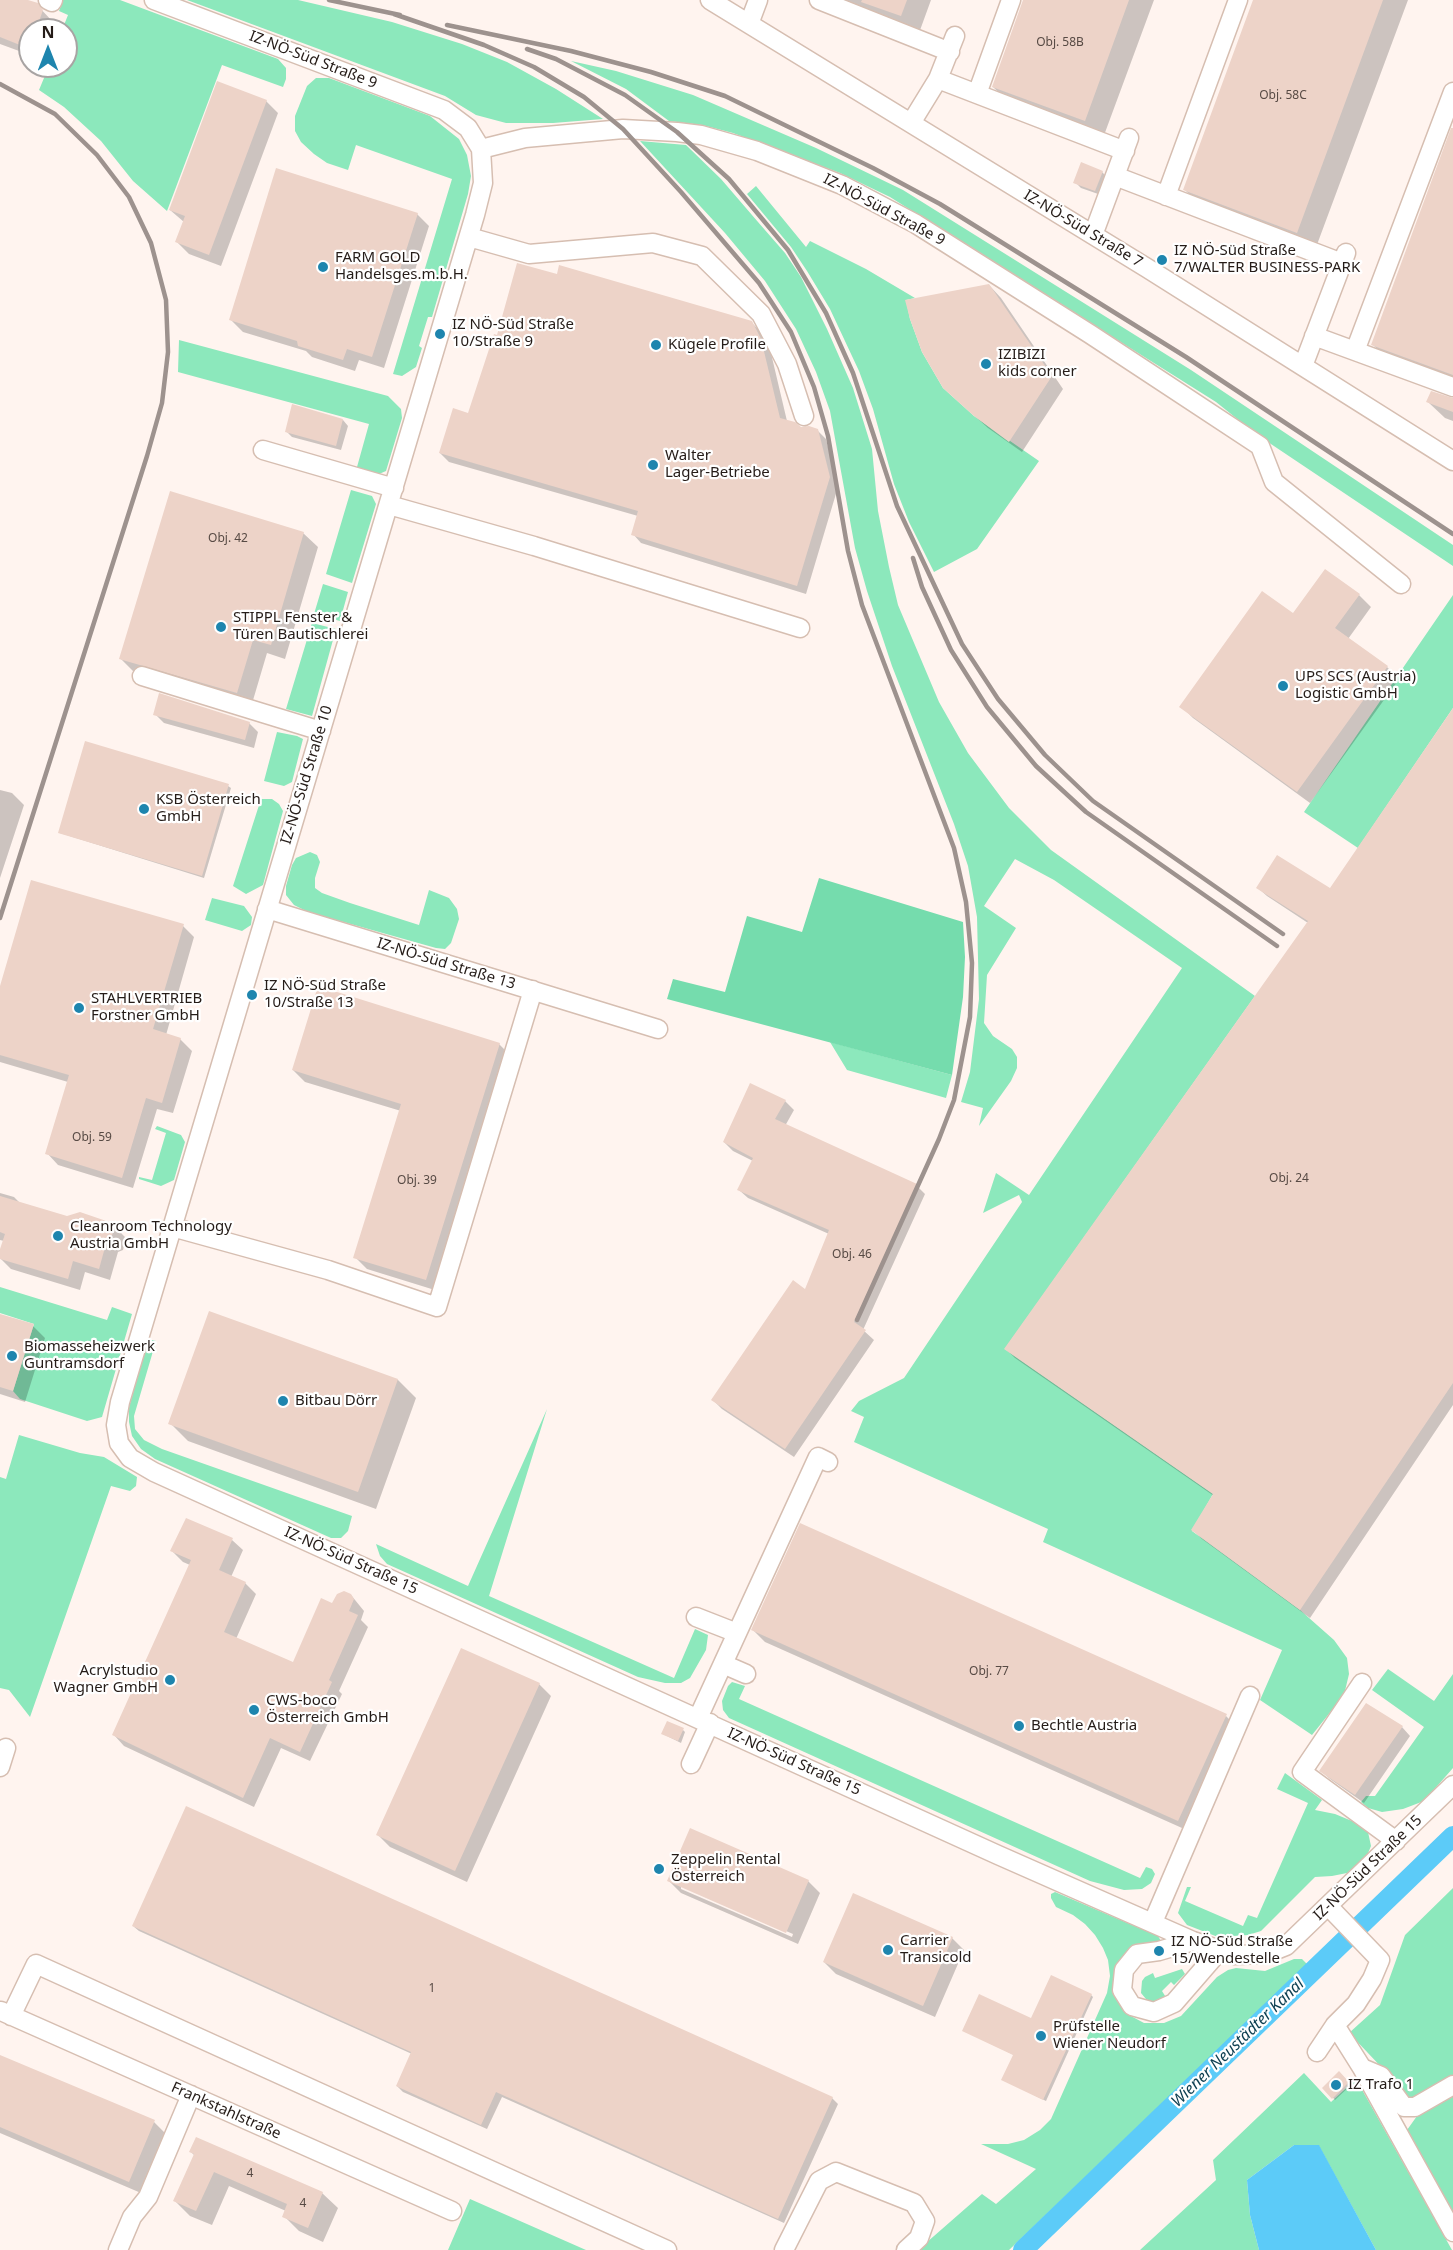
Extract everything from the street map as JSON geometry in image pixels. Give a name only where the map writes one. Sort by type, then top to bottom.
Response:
[{"type":"street","points":[[48,0],[52,2],[53,0]]},
{"type":"street","name":"IZ-NÖ-Süd Straße 9","points":[[154,0],[444,110],[468,128]]},
{"type":"street","name":"IZ-NÖ-Süd Straße 7","points":[[710,0],[1093,235],[1453,461]]},
{"type":"street","points":[[749,24],[758,0]]},
{"type":"street","points":[[819,0],[953,44],[938,79],[911,123]]},
{"type":"street","points":[[976,94],[1011,0]]},
{"type":"street","points":[[1166,195],[1238,0]]},
{"type":"street","points":[[938,79],[1127,145],[1093,235]]},
{"type":"street","points":[[1355,351],[1453,92]]},
{"type":"street","name":"IZ-NÖ-Süd Straße 10","points":[[116,1425],[120,1402],[469,237],[483,183],[481,149],[468,128]]},
{"type":"street","name":"IZ-NÖ-Süd Straße 9","points":[[481,149],[525,138],[623,129],[701,135],[758,151],[842,184],[916,224],[1090,334],[1260,446],[1274,482],[1401,584]]},
{"type":"street","points":[[1115,176],[1344,257],[1303,366]]},
{"type":"street","points":[[469,237],[529,254],[653,243],[702,256],[761,314],[787,364],[804,416]]},
{"type":"street","points":[[1314,336],[1453,387]]},
{"type":"street","points":[[263,450],[534,546],[800,628]]},
{"type":"street","points":[[142,676],[321,731]]},
{"type":"street","name":"IZ-NÖ-Süd Straße 13","points":[[267,909],[658,1029]]},
{"type":"street","points":[[172,1227],[328,1270],[437,1307],[533,990]]},
{"type":"street","name":"IZ-NÖ-Süd Straße 15","points":[[116,1425],[119,1443],[130,1458],[154,1472],[998,1855],[1193,1941],[1234,1955],[1266,1954],[1286,1946],[1453,1785]]},
{"type":"street","points":[[691,1764],[723,1664],[736,1633],[818,1457],[828,1462]]},
{"type":"street","points":[[696,1617],[736,1633]]},
{"type":"street","points":[[723,1664],[746,1674]]},
{"type":"street","points":[[1362,1683],[1302,1772],[1396,1840]]},
{"type":"street","points":[[1153,1922],[1250,1695]]},
{"type":"street","points":[[0,1767],[6,1748]]},
{"type":"street","points":[[1317,2052],[1335,2025],[1356,2004],[1380,1960],[1329,1907]]},
{"type":"street","points":[[1193,1941],[1159,1951],[1137,1954],[1124,1970],[1122,1990],[1132,2006],[1154,2012],[1174,2003],[1220,1950]]},
{"type":"street","points":[[6,2013],[36,1964],[667,2250]]},
{"type":"street","name":"Frankstahlstraße","points":[[6,2013],[452,2211]]},
{"type":"street","points":[[1335,2025],[1362,2068],[1453,2232]]},
{"type":"street","points":[[1362,2068],[1381,2076],[1404,2107],[1415,2107],[1453,2085]]},
{"type":"street","points":[[118,2250],[132,2217],[148,2197],[191,2096]]},
{"type":"street","points":[[784,2250],[819,2181],[836,2172],[914,2203],[925,2221],[919,2238],[906,2250]]},
{"type":"green space","points":[[63,0],[120,0],[278,59],[286,68],[286,79],[283,87],[222,65],[167,211],[133,181],[101,141],[64,107],[39,90],[44,78],[78,78],[78,18],[67,18],[68,15],[59,11]]},
{"type":"green space","points":[[187,0],[298,0],[392,22],[462,44],[507,62],[556,89],[603,119],[553,123],[506,123],[476,115],[445,96]]},
{"type":"green space","points":[[571,61],[616,71],[693,95],[816,148],[903,190],[1191,370],[1453,545],[1453,566],[1256,434],[1216,402],[890,197],[840,173],[733,133],[702,125],[669,121],[626,89]]},
{"type":"green space","points":[[316,78],[329,78],[430,116],[459,139],[467,155],[471,176],[468,194],[432,317],[428,317],[419,346],[422,348],[416,367],[402,376],[393,374],[452,179],[356,145],[348,170],[327,163],[314,154],[301,142],[295,131],[295,116],[307,86]]},
{"type":"green space","points":[[640,141],[686,145],[721,179],[785,253],[801,277],[853,388],[872,449],[878,511],[898,605],[939,702],[968,753],[1009,808],[1051,850],[1255,996],[1005,1349],[1213,1494],[1192,1531],[1300,1610],[1334,1640],[1347,1658],[1349,1674],[1344,1695],[1312,1735],[1260,1700],[1282,1650],[1043,1542],[1048,1529],[854,1442],[864,1417],[851,1411],[859,1401],[904,1378],[1022,1202],[1019,1195],[983,1213],[996,1173],[1029,1195],[1182,968],[1054,880],[1015,859],[984,906],[1016,928],[987,975],[984,1023],[993,1036],[1012,1049],[1017,1057],[1017,1068],[1011,1081],[979,1126],[983,1108],[961,1102],[970,1072],[979,999],[977,917],[968,866],[954,824],[892,666],[867,591],[855,548],[830,411],[816,372],[796,329],[765,281],[725,233]]},
{"type":"green space","points":[[756,186],[806,247],[810,241],[866,269],[915,298],[906,300],[910,319],[922,352],[943,388],[974,416],[1039,461],[977,549],[934,572],[909,522],[894,484],[873,409],[859,371],[830,309],[807,271],[791,247],[747,194]]},
{"type":"green space","points":[[179,340],[388,396],[401,409],[402,418],[386,471],[379,474],[357,467],[369,424],[178,372]]},
{"type":"green space","points":[[351,490],[372,496],[376,504],[352,583],[326,574]]},
{"type":"green space","points":[[323,584],[348,592],[340,621],[314,614]]},
{"type":"green space","points":[[1453,595],[1453,708],[1358,848],[1304,812]]},
{"type":"green space","points":[[312,623],[336,629],[312,716],[286,709]]},
{"type":"green space","points":[[277,732],[303,739],[292,782],[284,786],[264,781]]},
{"type":"green space","points":[[261,799],[272,799],[283,811],[263,885],[246,894],[233,886]]},
{"type":"green space","points":[[310,852],[317,855],[320,862],[315,878],[315,888],[322,893],[350,903],[419,925],[429,890],[449,898],[457,909],[459,919],[451,943],[445,949],[436,948],[308,912],[294,905],[286,895],[292,865],[296,858]]},
{"type":"green space","points":[[819,878],[963,922],[965,957],[963,997],[952,1075],[667,999],[673,979],[725,992],[747,916],[802,932]]},
{"type":"green space","points":[[212,898],[244,906],[252,917],[251,925],[242,931],[205,920]]},
{"type":"green space","points":[[830,1042],[952,1075],[946,1098],[847,1070]]},
{"type":"green space","points":[[157,1126],[181,1135],[185,1142],[174,1180],[161,1186],[139,1179],[139,1177],[152,1180],[166,1133],[155,1129]]},
{"type":"green space","points":[[0,1287],[107,1320],[112,1307],[132,1314],[102,1417],[87,1421],[20,1399],[13,1391],[34,1324],[0,1313]]},
{"type":"green space","points":[[152,1340],[156,1341],[134,1416],[135,1429],[144,1440],[162,1449],[352,1516],[348,1531],[341,1538],[331,1538],[155,1459],[141,1449],[132,1436],[129,1407],[147,1344]]},
{"type":"green space","points":[[547,1409],[489,1596],[674,1678],[695,1629],[708,1635],[706,1650],[690,1678],[681,1683],[665,1683],[638,1677],[387,1564],[380,1556],[376,1544],[468,1586]]},
{"type":"green space","points":[[19,1435],[80,1453],[104,1457],[137,1477],[136,1486],[130,1491],[111,1486],[30,1717],[9,1690],[0,1688],[0,1477],[6,1479]]},
{"type":"green space","points":[[1388,1669],[1434,1701],[1453,1674],[1453,1768],[1424,1801],[1403,1809],[1382,1812],[1368,1808],[1361,1802],[1366,1796],[1375,1796],[1424,1727],[1372,1690]]},
{"type":"green space","points":[[732,1682],[745,1686],[739,1699],[1140,1878],[1146,1867],[1152,1869],[1155,1874],[1151,1883],[1142,1889],[1124,1890],[1090,1881],[729,1718],[723,1710],[722,1701]]},
{"type":"green space","points":[[1285,1773],[1322,1800],[1315,1810],[1335,1814],[1352,1821],[1368,1832],[1371,1846],[1366,1858],[1352,1872],[1315,1877],[1261,1931],[1248,1935],[1218,1937],[1187,1925],[1178,1913],[1187,1887],[1191,1887],[1185,1901],[1243,1926],[1248,1915],[1257,1918],[1308,1803],[1277,1789]]},
{"type":"green space","points":[[1453,1888],[1453,2212],[1407,2130],[1417,2116],[1404,2091],[1349,2033],[1380,2005],[1405,1935]]},
{"type":"green space","points":[[1055,1892],[1158,1936],[1161,1941],[1158,1944],[1136,1947],[1118,2001],[1129,2015],[1144,2023],[1164,2023],[1181,2016],[1217,1977],[1228,1970],[1236,1968],[1265,1971],[1294,1959],[1302,1959],[1307,1964],[1009,2250],[918,2250],[982,2194],[996,2204],[1036,2169],[981,2144],[1008,2144],[1024,2140],[1040,2130],[1051,2119],[1107,1993],[1110,1976],[1108,1960],[1103,1948],[1085,1924],[1056,1907],[1051,1898],[1051,1894]]},
{"type":"green space","points":[[1182,1969],[1185,1974],[1174,1985],[1171,1982],[1162,1991],[1167,1999],[1156,2004],[1146,1999],[1141,1993],[1142,1981],[1145,1977],[1153,1973],[1155,1978]]},
{"type":"green space","points":[[1304,2073],[1331,2102],[1356,2079],[1452,2250],[1376,2250],[1319,2146],[1294,2145],[1247,2180],[1250,2215],[1259,2250],[1140,2250],[1216,2180],[1213,2160]]},
{"type":"green space","points":[[470,2199],[586,2250],[448,2250]]},
{"type":"water","points":[[1294,2145],[1319,2145],[1376,2250],[1259,2250],[1250,2215],[1247,2180]]},
{"type":"building","points":[[0,0],[28,0],[38,3],[43,10],[40,18],[18,18],[18,44],[0,37]]},
{"type":"building","points":[[862,0],[907,0],[901,16],[861,2]]},
{"type":"building","points":[[1023,0],[1129,0],[1085,121],[992,87]]},
{"type":"building","points":[[1253,0],[1383,0],[1297,233],[1183,190]]},
{"type":"building","points":[[217,81],[267,100],[209,255],[175,242],[185,216],[169,210]]},
{"type":"building","points":[[1451,128],[1453,128],[1453,375],[1371,345]]},
{"type":"building","points":[[1081,162],[1103,171],[1095,191],[1073,183]]},
{"type":"building","name":"FARM GOLD Handelsges.m.b.H.","points":[[276,168],[418,213],[372,357],[347,349],[343,360],[298,346],[297,341],[229,320]]},
{"type":"building","name":"Walter Lager-Betriebe","points":[[517,263],[557,274],[559,265],[752,321],[761,339],[780,418],[795,422],[801,427],[809,426],[818,429],[830,477],[797,586],[631,535],[638,511],[439,453],[453,408],[468,413],[494,334],[497,335]]},
{"type":"building","name":"IZIBIZI kids corner","points":[[989,284],[1052,376],[1009,442],[974,416],[943,388],[922,352],[905,300]]},
{"type":"building","points":[[1431,391],[1453,398],[1453,412],[1426,402]]},
{"type":"building","points":[[292,404],[343,419],[336,446],[285,432]]},
{"type":"building","name":"STIPPL Fenster & Türen Bautischlerei","points":[[170,491],[304,532],[271,645],[253,640],[237,693],[119,659]]},
{"type":"building","name":"UPS SCS (Austria) Logistic GmbH","points":[[1325,569],[1360,594],[1335,628],[1388,666],[1297,792],[1179,707],[1262,591],[1293,613]]},
{"type":"building","points":[[159,693],[250,722],[245,740],[153,715]]},
{"type":"building","points":[[1453,708],[1453,1383],[1300,1610],[1191,1530],[1213,1494],[1004,1349],[1308,921],[1256,888],[1277,855],[1330,888]]},
{"type":"building","name":"KSB Österreich GmbH","points":[[85,741],[229,784],[202,876],[58,833]]},
{"type":"building","name":"STAHLVERTRIEB Forstner GmbH","points":[[31,880],[184,924],[153,1029],[181,1038],[162,1103],[146,1098],[122,1178],[45,1154],[69,1075],[0,1055],[0,986]]},
{"type":"building","points":[[318,986],[500,1043],[426,1280],[353,1258],[401,1104],[292,1070]]},
{"type":"building","points":[[750,1083],[786,1100],[775,1119],[917,1184],[854,1322],[866,1330],[785,1449],[711,1400],[793,1280],[805,1289],[829,1230],[737,1190],[753,1158],[723,1142]]},
{"type":"building","name":"Cleanroom Technology Austria GmbH","points":[[0,1196],[67,1216],[80,1212],[115,1224],[111,1239],[107,1240],[99,1269],[73,1261],[68,1279],[0,1259],[0,1249],[5,1234],[0,1232]]},
{"type":"building","name":"Bitbau Dörr","points":[[209,1311],[398,1379],[358,1492],[168,1424]]},
{"type":"building","name":"Biomasseheizwerk Guntramsdorf","points":[[0,1314],[34,1324],[13,1391],[0,1387]]},
{"type":"building","points":[[186,1518],[233,1538],[219,1570],[246,1582],[224,1632],[293,1662],[321,1598],[332,1603],[337,1594],[344,1591],[351,1594],[354,1599],[349,1611],[358,1615],[329,1680],[332,1682],[300,1752],[270,1738],[243,1798],[112,1735],[191,1560],[170,1551]]},
{"type":"building","points":[[800,1523],[1227,1714],[1178,1821],[751,1630]]},
{"type":"building","points":[[461,1648],[540,1683],[455,1871],[376,1835]]},
{"type":"building","points":[[1366,1703],[1403,1726],[1355,1795],[1319,1771]]},
{"type":"building","points":[[667,1721],[684,1728],[678,1741],[661,1734]]},
{"type":"building","points":[[186,1806],[833,2097],[778,2219],[496,2092],[481,2125],[396,2086],[411,2052],[132,1926]]},
{"type":"building","points":[[690,1828],[809,1880],[786,1933],[667,1881]]},
{"type":"building","name":"Carrier Transicold","points":[[853,1893],[953,1937],[923,2006],[823,1962]]},
{"type":"building","name":"Prüfstelle Wiener Neudorf","points":[[1051,1975],[1092,1994],[1043,2100],[1001,2080],[1013,2055],[962,2031],[979,1994],[1031,2018]]},
{"type":"building","points":[[0,2055],[155,2120],[129,2182],[0,2127]]},
{"type":"building","name":"IZ Trafo 1","points":[[1339,2071],[1349,2082],[1332,2099],[1322,2088]]},
{"type":"building","points":[[196,2137],[323,2192],[308,2228],[282,2217],[287,2204],[214,2172],[196,2211],[173,2201],[194,2154],[189,2152]]},
{"type":"waterway","name":"Wiener Neustädter Kanal","points":[[1023,2250],[1453,1836]]},
{"type":"railway","points":[[329,0],[400,15]]},
{"type":"railway","points":[[394,14],[484,45],[534,67],[584,97],[623,129],[759,283],[791,332],[814,387],[828,436],[848,551],[862,605],[954,848],[966,902],[972,963],[970,1017],[954,1100],[939,1139],[857,1320]]},
{"type":"railway","points":[[447,25],[571,51],[651,72],[725,96],[873,168],[940,204],[1186,357],[1453,534]]},
{"type":"railway","points":[[527,49],[556,59],[625,95],[677,132],[729,179],[788,250],[826,313],[853,373],[897,506],[962,644],[998,699],[1045,755],[1093,801],[1283,934]]},
{"type":"railway","points":[[0,84],[55,114],[97,155],[129,197],[151,243],[166,300],[168,352],[162,403],[147,456],[0,918]]},
{"type":"railway","points":[[913,558],[922,587],[951,650],[987,707],[1036,766],[1086,812],[1277,946]]},
{"type":"place","name":"IZ NÖ-Süd Straße 7/WALTER BUSINESS-PARK","points":[[1162,260]]},
{"type":"place","name":"FARM GOLD Handelsges.m.b.H.","points":[[323,267]]},
{"type":"place","name":"IZ NÖ-Süd Straße 10/Straße 9","points":[[440,334]]},
{"type":"place","name":"Kügele Profile","points":[[656,345]]},
{"type":"place","name":"IZIBIZI kids corner","points":[[986,364]]},
{"type":"place","name":"Walter Lager-Betriebe","points":[[653,465]]},
{"type":"place","name":"STIPPL Fenster & Türen Bautischlerei","points":[[221,627]]},
{"type":"place","name":"UPS SCS (Austria) Logistic GmbH","points":[[1283,686]]},
{"type":"place","name":"KSB Österreich GmbH","points":[[144,809]]},
{"type":"place","name":"IZ NÖ-Süd Straße 10/Straße 13","points":[[252,995]]},
{"type":"place","name":"STAHLVERTRIEB Forstner GmbH","points":[[79,1008]]},
{"type":"place","name":"Cleanroom Technology Austria GmbH","points":[[58,1236]]},
{"type":"place","name":"Biomasseheizwerk Guntramsdorf","points":[[12,1356]]},
{"type":"place","name":"Bitbau Dörr","points":[[283,1401]]},
{"type":"place","name":"Acrylstudio Wagner GmbH","points":[[170,1680]]},
{"type":"place","name":"CWS-boco Österreich GmbH","points":[[254,1710]]},
{"type":"place","name":"Bechtle Austria","points":[[1019,1726]]},
{"type":"place","name":"Zeppelin Rental Österreich","points":[[659,1869]]},
{"type":"place","name":"Carrier Transicold","points":[[888,1950]]},
{"type":"place","name":"IZ NÖ-Süd Straße 15/Wendestelle","points":[[1159,1951]]},
{"type":"place","name":"Prüfstelle Wiener Neudorf","points":[[1041,2036]]},
{"type":"place","name":"IZ Trafo 1","points":[[1336,2085]]}]
